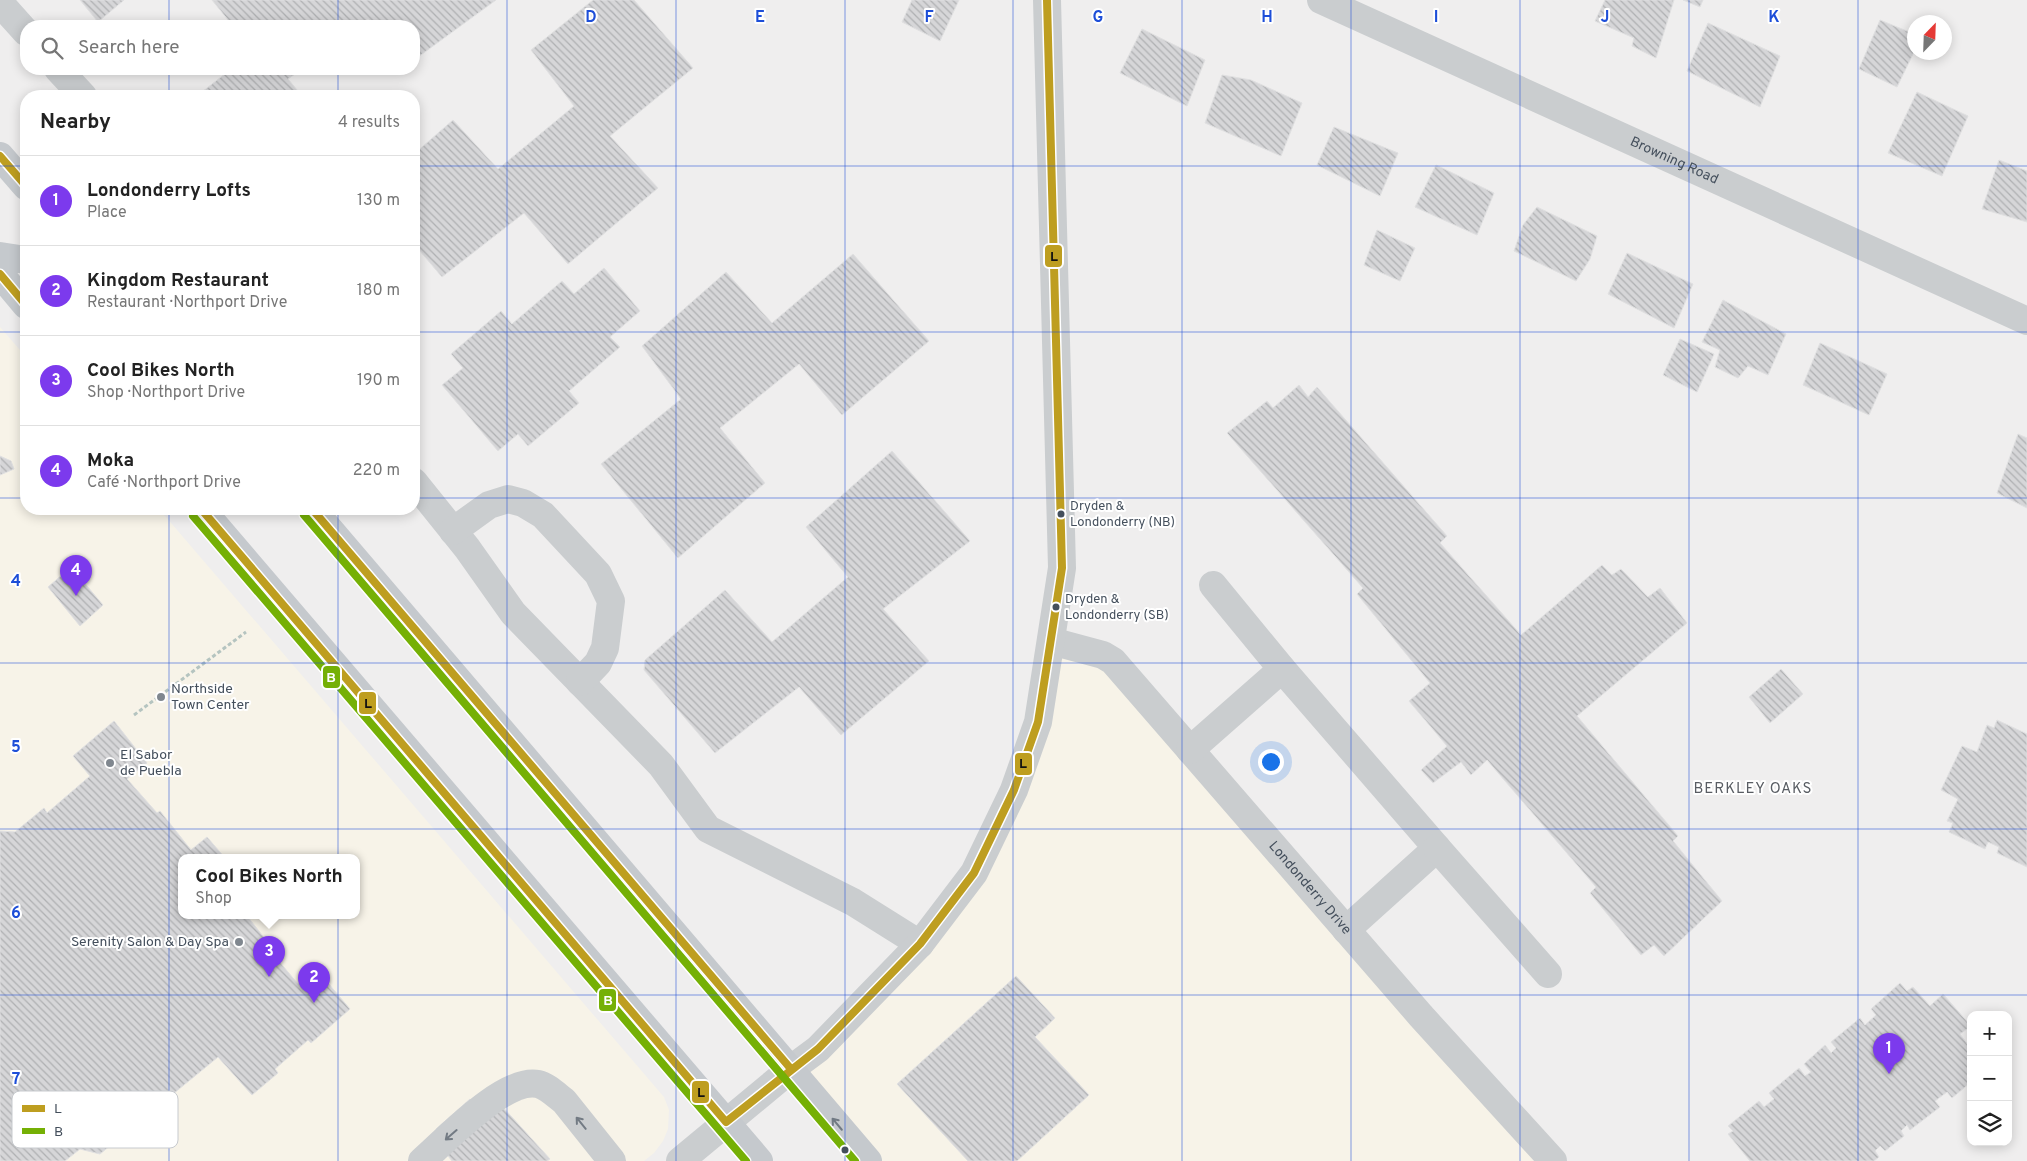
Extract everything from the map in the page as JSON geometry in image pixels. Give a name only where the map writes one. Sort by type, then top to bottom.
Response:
[{"type":"main road","points":[[0,156],[20,179]]},
{"type":"main road","points":[[0,256],[20,259]]},
{"type":"main road","points":[[0,274],[20,298]]},
{"type":"main road","points":[[206,515],[760,1161]]},
{"type":"main road","points":[[317,515],[868,1161]]},
{"type":"street","points":[[680,1161],[818,1049],[920,944],[974,873],[1014,790],[1038,722],[1062,568],[1048,0]]},
{"type":"street","name":"Browning Road","points":[[1321,0],[2027,321]]},
{"type":"street","points":[[0,3],[20,25]]},
{"type":"street","points":[[64,75],[77,90]]},
{"type":"street","points":[[420,490],[513,613],[661,766],[708,830],[853,902],[920,944]]},
{"type":"street","points":[[453,532],[489,505],[508,499],[523,502],[543,515],[598,574],[612,601],[604,648],[598,663],[580,682]]},
{"type":"street","points":[[1213,585],[1282,669],[1548,974]]},
{"type":"street","name":"Londonderry Drive","points":[[1051,641],[1103,655],[1113,661],[1421,1016],[1553,1161]]},
{"type":"street","points":[[1190,750],[1282,669]]},
{"type":"street","points":[[1346,930],[1437,848]]},
{"type":"street","points":[[422,1161],[479,1110],[504,1093],[519,1085],[537,1084],[564,1101],[612,1161]]},
{"type":"path","points":[[134,715],[246,632]]},
{"type":"shaded area","name":"Northside Town Center","points":[[0,327],[20,350],[20,515],[164,515],[664,1097],[669,1110],[668,1129],[663,1141],[654,1153],[644,1161],[0,1161]]},
{"type":"shaded area","points":[[1051,641],[1103,655],[1553,1161],[868,1161],[791,1069],[974,873]]},
{"type":"building","points":[[80,0],[124,0],[100,20],[96,20]]},
{"type":"building","points":[[212,0],[496,0],[420,56],[420,20],[228,20]]},
{"type":"building","points":[[593,0],[634,0],[693,68],[610,136],[658,188],[568,264],[524,213],[442,277],[420,251],[420,149],[453,120],[498,169],[574,106],[531,50]]},
{"type":"building","points":[[912,0],[959,0],[940,41],[902,22]]},
{"type":"building","points":[[1605,0],[1674,0],[1656,58],[1632,46],[1634,38],[1595,21]]},
{"type":"building","points":[[1683,0],[1703,0],[1700,7]]},
{"type":"building","points":[[1880,20],[1907,31],[1907,60],[1910,60],[1897,87],[1859,69]]},
{"type":"building","points":[[1708,23],[1780,56],[1760,107],[1687,71]]},
{"type":"building","points":[[1142,29],[1205,60],[1187,106],[1120,73]]},
{"type":"building","points":[[223,75],[294,75],[288,79],[297,90],[205,90]]},
{"type":"building","points":[[1222,75],[1251,80],[1302,103],[1281,156],[1205,123]]},
{"type":"building","points":[[1917,92],[1968,116],[1942,176],[1888,153]]},
{"type":"building","points":[[1334,127],[1398,153],[1380,196],[1317,165]]},
{"type":"building","points":[[1999,160],[2027,171],[2027,222],[1982,209]]},
{"type":"building","points":[[1436,165],[1494,193],[1477,235],[1415,207]]},
{"type":"building","points":[[1537,207],[1597,236],[1590,259],[1576,281],[1514,251],[1523,225]]},
{"type":"building","points":[[1377,230],[1415,248],[1400,281],[1364,265]]},
{"type":"building","points":[[1627,253],[1693,284],[1674,328],[1608,294]]},
{"type":"building","points":[[853,254],[929,341],[842,415],[799,364],[720,428],[765,483],[678,558],[601,464],[681,399],[642,346],[726,272],[772,323]]},
{"type":"building","points":[[604,268],[640,311],[610,337],[620,347],[569,391],[579,403],[528,446],[518,434],[498,451],[442,385],[463,368],[451,354],[501,311],[512,324],[562,281],[574,294]]},
{"type":"building","points":[[1723,300],[1786,334],[1768,375],[1748,366],[1738,378],[1715,367],[1720,350],[1702,342]]},
{"type":"building","points":[[1680,339],[1714,354],[1697,392],[1663,375]]},
{"type":"building","points":[[1820,343],[1887,374],[1869,415],[1803,385]]},
{"type":"building","points":[[1299,385],[1308,397],[1317,387],[1447,536],[1440,543],[1521,635],[1602,565],[1612,575],[1621,569],[1648,597],[1660,588],[1687,623],[1577,716],[1678,836],[1673,841],[1722,901],[1664,956],[1654,945],[1641,955],[1590,893],[1596,887],[1487,760],[1471,775],[1461,762],[1433,783],[1421,770],[1447,746],[1409,701],[1430,683],[1357,594],[1363,588],[1227,433],[1267,401],[1273,408]]},
{"type":"building","points":[[2018,434],[2027,438],[2027,508],[1997,493]]},
{"type":"building","points":[[892,451],[970,541],[883,609],[929,661],[841,735],[799,687],[715,753],[644,670],[645,660],[725,590],[772,642],[848,577],[806,527]]},
{"type":"building","points":[[0,456],[11,461],[14,469],[0,475]]},
{"type":"building","points":[[71,567],[103,605],[80,626],[48,587]]},
{"type":"building","points":[[1781,669],[1803,694],[1770,723],[1749,697]]},
{"type":"building","points":[[1997,720],[2027,734],[2027,867],[1997,853],[1999,847],[1988,842],[1985,849],[1949,832],[1953,823],[1947,821],[1958,799],[1941,790],[1962,746],[1977,752],[1987,725],[1994,728]]},
{"type":"building","points":[[114,721],[147,763],[127,779],[157,813],[160,811],[191,850],[207,837],[222,854],[178,854],[178,919],[249,919],[270,945],[267,947],[298,984],[317,970],[350,1009],[311,1043],[308,1040],[275,1069],[278,1073],[252,1095],[218,1057],[177,1091],[12,1091],[12,1148],[107,1148],[100,1154],[80,1149],[65,1161],[0,1161],[0,831],[15,832],[44,808],[47,813],[90,776],[73,756]]},
{"type":"building","points":[[1016,976],[1055,1018],[1035,1037],[1089,1095],[1017,1161],[968,1161],[897,1084]]},
{"type":"building","points":[[1900,983],[1907,991],[1913,987],[1930,1006],[1943,994],[1967,1021],[1967,1029],[1960,1034],[1967,1044],[1967,1085],[1952,1098],[1947,1092],[1935,1101],[1940,1107],[1910,1130],[1907,1125],[1901,1131],[1904,1136],[1885,1151],[1880,1146],[1875,1151],[1879,1157],[1874,1161],[1750,1161],[1728,1134],[1733,1131],[1728,1126],[1759,1101],[1764,1107],[1774,1099],[1769,1093],[1799,1068],[1805,1076],[1811,1072],[1804,1064],[1825,1045],[1831,1053],[1836,1048],[1831,1042],[1860,1018],[1865,1025],[1876,1015],[1871,1009]]},
{"type":"building","points":[[470,1099],[485,1118],[501,1105],[550,1159],[547,1161],[452,1161],[445,1152],[451,1147],[436,1129]]},
{"type":"transit line","name":"L","points":[[206,515],[726,1122],[818,1049],[920,944],[974,873],[1014,790],[1038,722],[1062,568],[1047,0]]},
{"type":"transit line","name":"L","points":[[0,156],[20,179]]},
{"type":"transit line","name":"L","points":[[0,274],[20,298]]},
{"type":"transit line","name":"B","points":[[304,515],[855,1161]]},
{"type":"transit line","name":"L","points":[[317,515],[791,1069]]},
{"type":"transit line","name":"B","points":[[193,516],[746,1161]]},
{"type":"place","name":"Dryden & Londonderry (NB)","points":[[1061,514]]},
{"type":"place","name":"Moka","points":[[76,596]]},
{"type":"place","name":"Dryden & Londonderry (SB)","points":[[1056,607]]},
{"type":"place","name":"Northside Town Center","points":[[161,697]]},
{"type":"place","name":"El Sabor de Puebla","points":[[110,763]]},
{"type":"place","name":"Serenity Salon & Day Spa","points":[[239,942]]},
{"type":"place","name":"Cool Bikes North","points":[[269,977]]},
{"type":"place","name":"Kingdom Restaurant","points":[[314,1003]]},
{"type":"place","name":"Londonderry Lofts","points":[[1889,1074]]},
{"type":"district","name":"BERKLEY OAKS","points":[[1753,789]]}]
